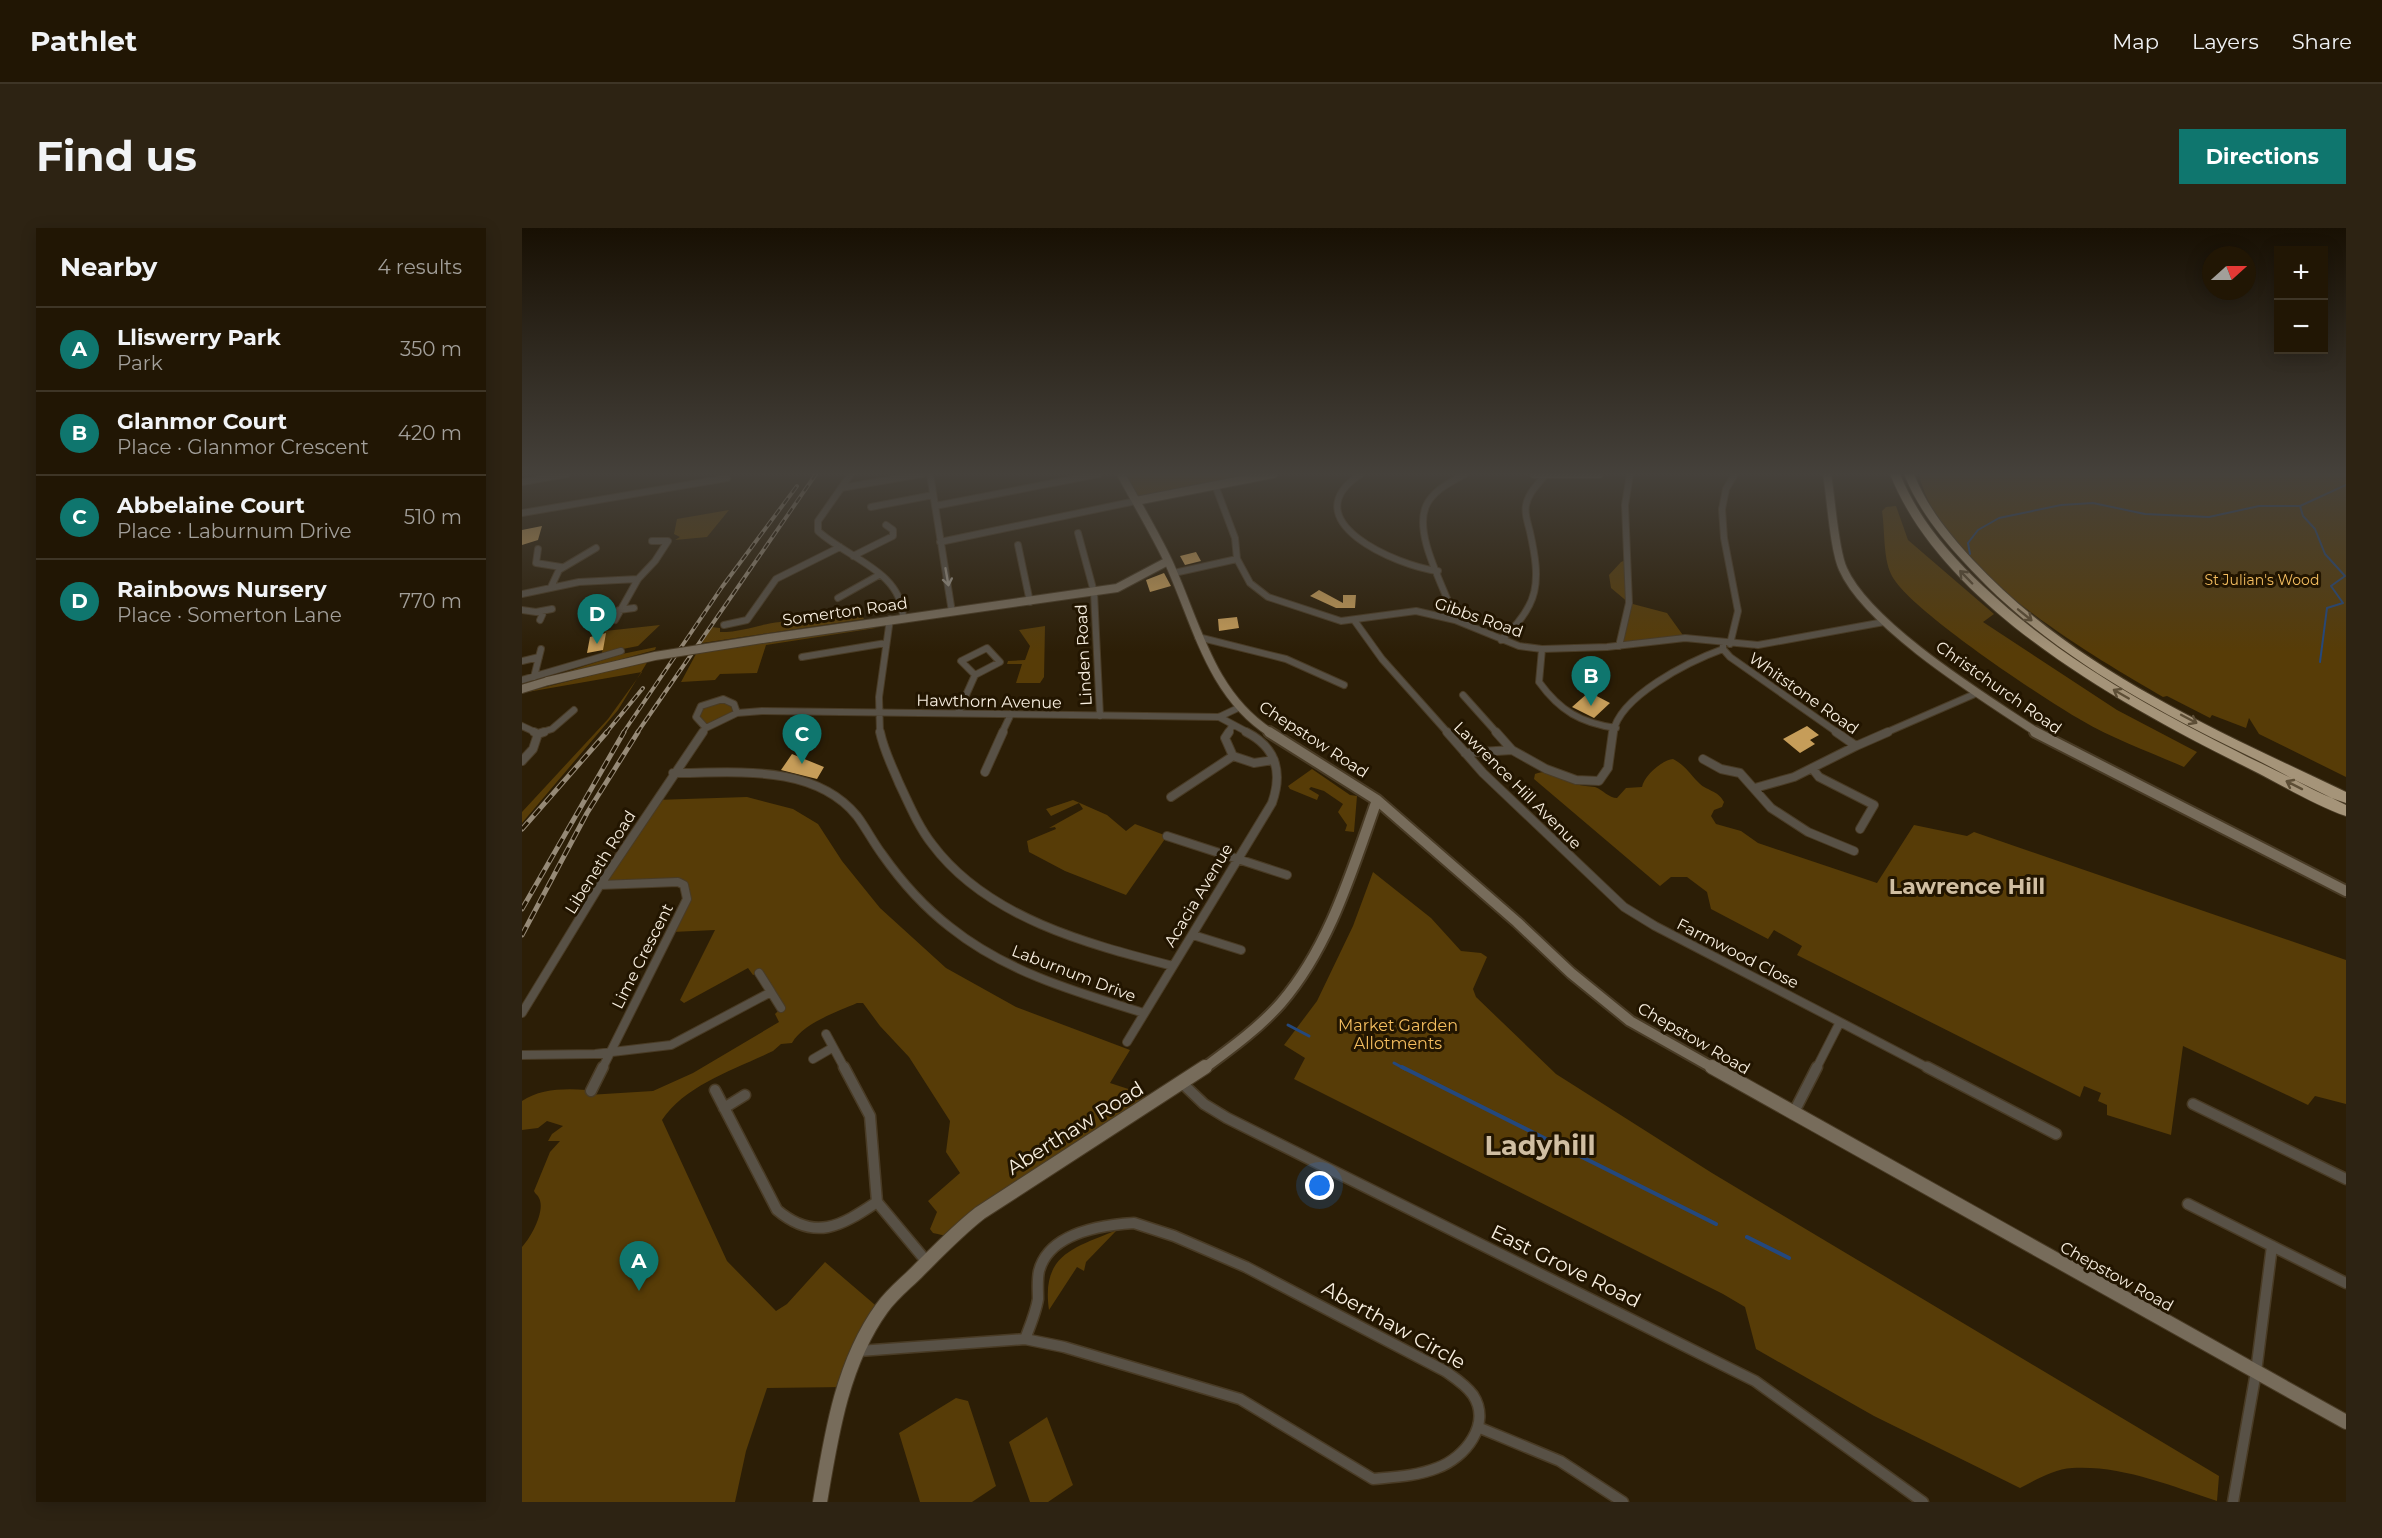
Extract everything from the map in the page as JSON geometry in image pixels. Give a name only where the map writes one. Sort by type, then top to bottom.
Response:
[{"type":"highway","points":[[1930,533],[1945,555],[2026,631],[2099,681],[2161,717],[2346,811]]},
{"type":"highway","points":[[1944,533],[1982,578],[2041,628],[2137,691],[2346,798]]},
{"type":"street","points":[[821,533],[898,590],[904,604],[903,617]]},
{"type":"street","points":[[853,556],[893,536],[893,533]]},
{"type":"street","points":[[939,533],[952,612]]},
{"type":"street","points":[[940,542],[981,533]]},
{"type":"street","name":"Linden Road","points":[[1078,533],[1094,592],[1100,716]]},
{"type":"street","name":"Chepstow Road","points":[[1153,533],[1168,561],[1198,637],[1218,679],[1238,708],[1261,727],[1377,800],[1517,922],[1571,973],[1630,1021],[2346,1422]]},
{"type":"street","name":"Gibbs Road","points":[[1234,533],[1237,558],[1243,573],[1259,592],[1341,621],[1381,613],[1416,611],[1455,620],[1501,640],[1542,649],[1619,646],[1685,638],[1726,645],[1758,645],[1884,622]]},
{"type":"street","points":[[1351,533],[1379,550],[1422,568],[1438,571]]},
{"type":"street","points":[[1424,533],[1452,604],[1455,620]]},
{"type":"street","points":[[1501,640],[1520,624],[1532,607],[1536,573],[1530,533]]},
{"type":"street","points":[[1619,646],[1629,603],[1627,533]]},
{"type":"street","points":[[1463,695],[1512,750],[1546,769],[1576,780],[1589,783],[1602,780],[1607,774],[1617,718],[1641,694],[1726,645],[1738,611],[1724,533]]},
{"type":"street","name":"Christchurch Road","points":[[1836,533],[1842,568],[1862,601],[1884,622],[1977,693],[2049,741],[2346,891]]},
{"type":"street","points":[[615,620],[638,579],[655,561],[668,541],[652,540]]},
{"type":"street","points":[[1018,545],[1030,602]]},
{"type":"street","points":[[747,620],[776,579],[840,547]]},
{"type":"street","points":[[538,549],[536,563],[561,567]]},
{"type":"street","points":[[551,587],[554,575],[561,567],[594,553]]},
{"type":"street","points":[[1173,573],[1237,558]]},
{"type":"street","name":"Somerton Road","points":[[522,689],[655,656],[903,617],[1030,602],[1117,588],[1133,581],[1154,566],[1168,561]]},
{"type":"street","points":[[838,598],[879,575]]},
{"type":"street","points":[[522,594],[586,581],[638,579]]},
{"type":"street","points":[[619,610],[634,608]]},
{"type":"street","points":[[522,610],[552,609]]},
{"type":"street","points":[[540,620],[544,611]]},
{"type":"street","points":[[890,619],[880,713],[882,741],[913,817],[938,852],[971,884],[1015,910],[1113,951],[1173,966]]},
{"type":"street","points":[[724,625],[747,620],[755,622]]},
{"type":"street","name":"Lawrence Hill Avenue","points":[[1354,620],[1382,659],[1483,774],[1624,907]]},
{"type":"street","points":[[1198,637],[1235,644],[1286,659],[1344,684]]},
{"type":"street","points":[[802,657],[886,643]]},
{"type":"street","name":"Whitstone Road","points":[[1726,645],[1730,657],[1856,746],[1977,693]]},
{"type":"street","points":[[958,713],[975,675],[1000,662],[987,648],[961,661],[975,675]]},
{"type":"street","points":[[534,676],[541,649]]},
{"type":"street","points":[[1542,649],[1539,682],[1563,712],[1581,722],[1616,728]]},
{"type":"street","points":[[522,680],[621,651]]},
{"type":"street","points":[[522,661],[539,657]]},
{"type":"street","name":"Hawthorn Avenue","points":[[737,713],[729,700],[706,703],[697,711],[696,717],[706,728],[737,713],[762,711],[1219,717],[1238,708]]},
{"type":"street","points":[[522,726],[538,734],[552,729],[574,710]]},
{"type":"street","points":[[986,772],[1011,714]]},
{"type":"street","points":[[1219,717],[1259,740],[1274,760],[1254,763],[1233,756],[1225,738],[1232,726]]},
{"type":"street","name":"Libeneth Road","points":[[522,1013],[600,885],[673,773],[706,728]]},
{"type":"street","points":[[522,761],[533,749],[538,734]]},
{"type":"street","points":[[1755,788],[1794,777],[1856,746]]},
{"type":"street","points":[[1465,753],[1512,750]]},
{"type":"street","points":[[1171,797],[1233,756]]},
{"type":"street","points":[[1703,759],[1740,773],[1771,808],[1808,832],[1854,851]]},
{"type":"street","name":"Acacia Avenue","points":[[1126,1042],[1267,814],[1280,786],[1274,760]]},
{"type":"street","points":[[1812,768],[1819,777],[1874,805],[1860,829]]},
{"type":"street","name":"Laburnum Drive","points":[[673,773],[762,774],[822,788],[847,806],[906,885],[950,928],[1014,966],[1082,994],[1144,1013]]},
{"type":"street","name":"Aberthaw Road","points":[[820,1502],[834,1427],[860,1351],[880,1310],[956,1232],[1005,1196],[1114,1129],[1182,1083],[1218,1057],[1281,1003],[1313,957],[1331,922],[1377,800]]},
{"type":"street","points":[[1167,836],[1237,861],[1287,875]]},
{"type":"street","name":"Lime Crescent","points":[[591,1091],[687,899],[684,885],[678,882],[600,885]]},
{"type":"street","name":"Farmwood Close","points":[[1624,907],[1654,926],[2056,1134]]},
{"type":"street","points":[[1193,935],[1241,950]]},
{"type":"street","points":[[759,973],[781,1008]]},
{"type":"street","points":[[522,1055],[595,1054],[611,1050],[671,1045],[771,992]]},
{"type":"street","points":[[1793,1114],[1840,1022]]},
{"type":"street","points":[[826,1034],[870,1116],[877,1202],[927,1262]]},
{"type":"street","points":[[813,1059],[832,1048]]},
{"type":"street","name":"East Grove Road","points":[[1182,1083],[1204,1104],[1227,1118],[1755,1381],[1923,1502]]},
{"type":"street","points":[[715,1090],[777,1210],[787,1221],[800,1227],[828,1228],[840,1225],[877,1202]]},
{"type":"street","points":[[724,1108],[745,1095]]},
{"type":"street","points":[[2193,1104],[2346,1179]]},
{"type":"street","points":[[2188,1203],[2346,1283]]},
{"type":"street","name":"Aberthaw Circle","points":[[1025,1339],[1037,1301],[1036,1284],[1042,1264],[1054,1249],[1069,1239],[1100,1227],[1117,1222],[1134,1222],[1245,1265],[1417,1356],[1464,1385],[1474,1396],[1479,1410],[1480,1428]]},
{"type":"street","points":[[2232,1502],[2256,1372],[2272,1246]]},
{"type":"street","points":[[860,1351],[1025,1339],[1064,1347],[1240,1399],[1373,1479],[1438,1468],[1458,1455],[1472,1441],[1480,1428],[1560,1461],[1623,1502]]},
{"type":"green space","points":[[710,533],[707,537],[675,540],[680,537],[674,534]]},
{"type":"green space","points":[[1884,533],[1906,533],[1908,540],[1994,614],[1983,622],[2117,710],[2197,752],[2184,767],[2106,733],[2037,693],[1977,652],[1922,608],[1902,589],[1891,574],[1885,552]]},
{"type":"green space","name":"St Julian's Wood","points":[[1949,533],[2346,533],[2346,777],[2259,734],[2249,718],[2246,728],[2212,715],[2210,718],[2167,696],[2163,697],[2095,656],[2020,604],[1985,574]]},
{"type":"green space","points":[[1628,559],[1629,603],[1611,588],[1609,575],[1621,562]]},
{"type":"green space","points":[[1629,603],[1667,613],[1685,638],[1619,646]]},
{"type":"green space","points":[[860,614],[864,619],[702,643],[711,627],[720,628],[720,632],[729,632],[772,623],[840,618]]},
{"type":"green space","points":[[660,625],[638,646],[602,653],[605,631]]},
{"type":"green space","points":[[869,625],[876,628],[766,645],[757,673],[720,674],[715,680],[681,682],[697,652]]},
{"type":"green space","points":[[1045,626],[1044,677],[1040,683],[1016,683],[1022,664],[1007,664],[1008,661],[1025,660],[1030,646],[1019,630]]},
{"type":"green space","points":[[656,647],[655,650],[522,686],[622,654]]},
{"type":"green space","points":[[648,661],[641,672],[522,693]]},
{"type":"green space","points":[[637,679],[618,710],[522,823],[522,812],[608,719]]},
{"type":"green space","points":[[729,700],[737,713],[706,728],[697,711],[701,706]]},
{"type":"green space","points":[[1673,759],[1701,785],[1715,793],[1724,802],[1722,807],[1714,810],[1711,816],[1716,824],[1741,831],[1758,843],[1877,883],[1914,825],[1967,836],[1974,832],[2346,960],[2346,1104],[2315,1096],[2308,1105],[2183,1046],[2171,1135],[2107,1115],[2107,1105],[2098,1101],[2101,1093],[2084,1086],[2080,1097],[1797,955],[1802,946],[1774,930],[1768,939],[1711,909],[1707,892],[1687,877],[1671,877],[1660,886],[1534,779],[1535,774],[1550,773],[1576,784],[1595,787],[1617,798],[1626,788],[1642,787],[1654,769]]},
{"type":"green space","points":[[1312,769],[1350,795],[1357,796],[1354,832],[1345,831],[1347,825],[1338,812],[1343,804],[1324,791],[1311,787],[1309,789],[1319,795],[1317,800],[1290,789],[1288,786]]},
{"type":"green space","points":[[747,797],[793,809],[818,824],[842,861],[880,908],[946,968],[1016,1007],[1130,1050],[1110,1083],[1159,1099],[951,1237],[933,1233],[930,1229],[937,1212],[928,1201],[960,1173],[946,1152],[950,1121],[909,1057],[880,1026],[863,1003],[857,1003],[821,1019],[804,1030],[792,1043],[781,1044],[773,1051],[697,1088],[684,1097],[662,1120],[727,1261],[776,1311],[787,1304],[825,1262],[881,1310],[846,1387],[767,1388],[746,1451],[735,1502],[522,1502],[522,1247],[539,1217],[541,1204],[534,1191],[550,1152],[560,1141],[548,1141],[552,1134],[563,1126],[547,1121],[538,1128],[522,1130],[522,1101],[536,1094],[561,1089],[586,1090],[588,1095],[653,1091],[693,1073],[779,1022],[775,1014],[780,1009],[759,973],[753,975],[748,968],[684,1003],[680,1000],[715,930],[672,932],[682,913],[684,885],[600,885],[655,800]]},
{"type":"green space","points":[[1073,800],[1107,815],[1126,831],[1135,824],[1167,836],[1126,895],[1065,871],[1029,852],[1027,841],[1056,829],[1055,827],[1049,828],[1083,809],[1079,803],[1051,816],[1046,809]]},
{"type":"green space","name":"Market Garden Allotments","points":[[1373,872],[1431,918],[1461,951],[1481,953],[1487,957],[1473,989],[1476,997],[1556,1074],[1712,1173],[2219,1476],[2217,1501],[2128,1473],[2091,1468],[2059,1470],[2020,1488],[1874,1416],[1756,1349],[1745,1307],[1723,1294],[1294,1079],[1305,1058],[1284,1045],[1317,1001],[1353,926]]},
{"type":"green space","points":[[1117,1230],[1086,1262],[1084,1271],[1077,1267],[1049,1310],[1050,1276],[1056,1265],[1074,1248]]},
{"type":"green space","points":[[956,1398],[968,1401],[996,1486],[972,1502],[920,1502],[899,1433]]},
{"type":"green space","points":[[1047,1417],[1073,1485],[1048,1502],[1030,1502],[1009,1442]]},
{"type":"building","points":[[522,533],[540,533],[538,540],[522,545]]},
{"type":"building","points":[[1196,552],[1201,561],[1185,565],[1180,556]]},
{"type":"building","points":[[1164,573],[1171,586],[1150,592],[1146,580]]},
{"type":"building","points":[[1319,590],[1343,603],[1343,595],[1356,595],[1355,608],[1336,608],[1310,596]]},
{"type":"building","points":[[1237,617],[1239,628],[1219,631],[1218,619]]},
{"type":"building","points":[[606,633],[603,650],[587,653],[590,637]]},
{"type":"building","points":[[1589,692],[1610,703],[1594,718],[1572,707]]},
{"type":"building","points":[[1807,726],[1819,735],[1810,740],[1815,744],[1800,753],[1783,739]]},
{"type":"building","points":[[792,754],[824,767],[817,779],[781,770]]},
{"type":"waterway","points":[[1970,554],[1968,543],[1975,533]]},
{"type":"waterway","points":[[2317,533],[2325,554],[2345,576],[2331,586],[2343,603],[2327,608],[2320,662]]},
{"type":"waterway","points":[[1288,1025],[1309,1036]]},
{"type":"waterway","points":[[1394,1063],[1405,1069]]},
{"type":"waterway","points":[[1402,1067],[1716,1224]]},
{"type":"waterway","points":[[1747,1237],[1789,1258]]},
{"type":"railway","points":[[623,733],[722,587],[762,533]]},
{"type":"railway","points":[[637,733],[775,533]]},
{"type":"railway","points":[[606,733],[643,688]]},
{"type":"railway","points":[[522,829],[607,732]]},
{"type":"railway","points":[[522,909],[624,732]]},
{"type":"railway","points":[[522,935],[587,813],[638,732]]},
{"type":"place","name":"Rainbows Nursery","points":[[597,644]]},
{"type":"place","name":"Glanmor Court","points":[[1591,706]]},
{"type":"place","name":"Abbelaine Court","points":[[802,764]]},
{"type":"place","name":"Lliswerry Park","points":[[639,1291]]},
{"type":"district","name":"Lawrence Hill","points":[[1967,886]]},
{"type":"district","name":"Ladyhill","points":[[1540,1146]]}]
